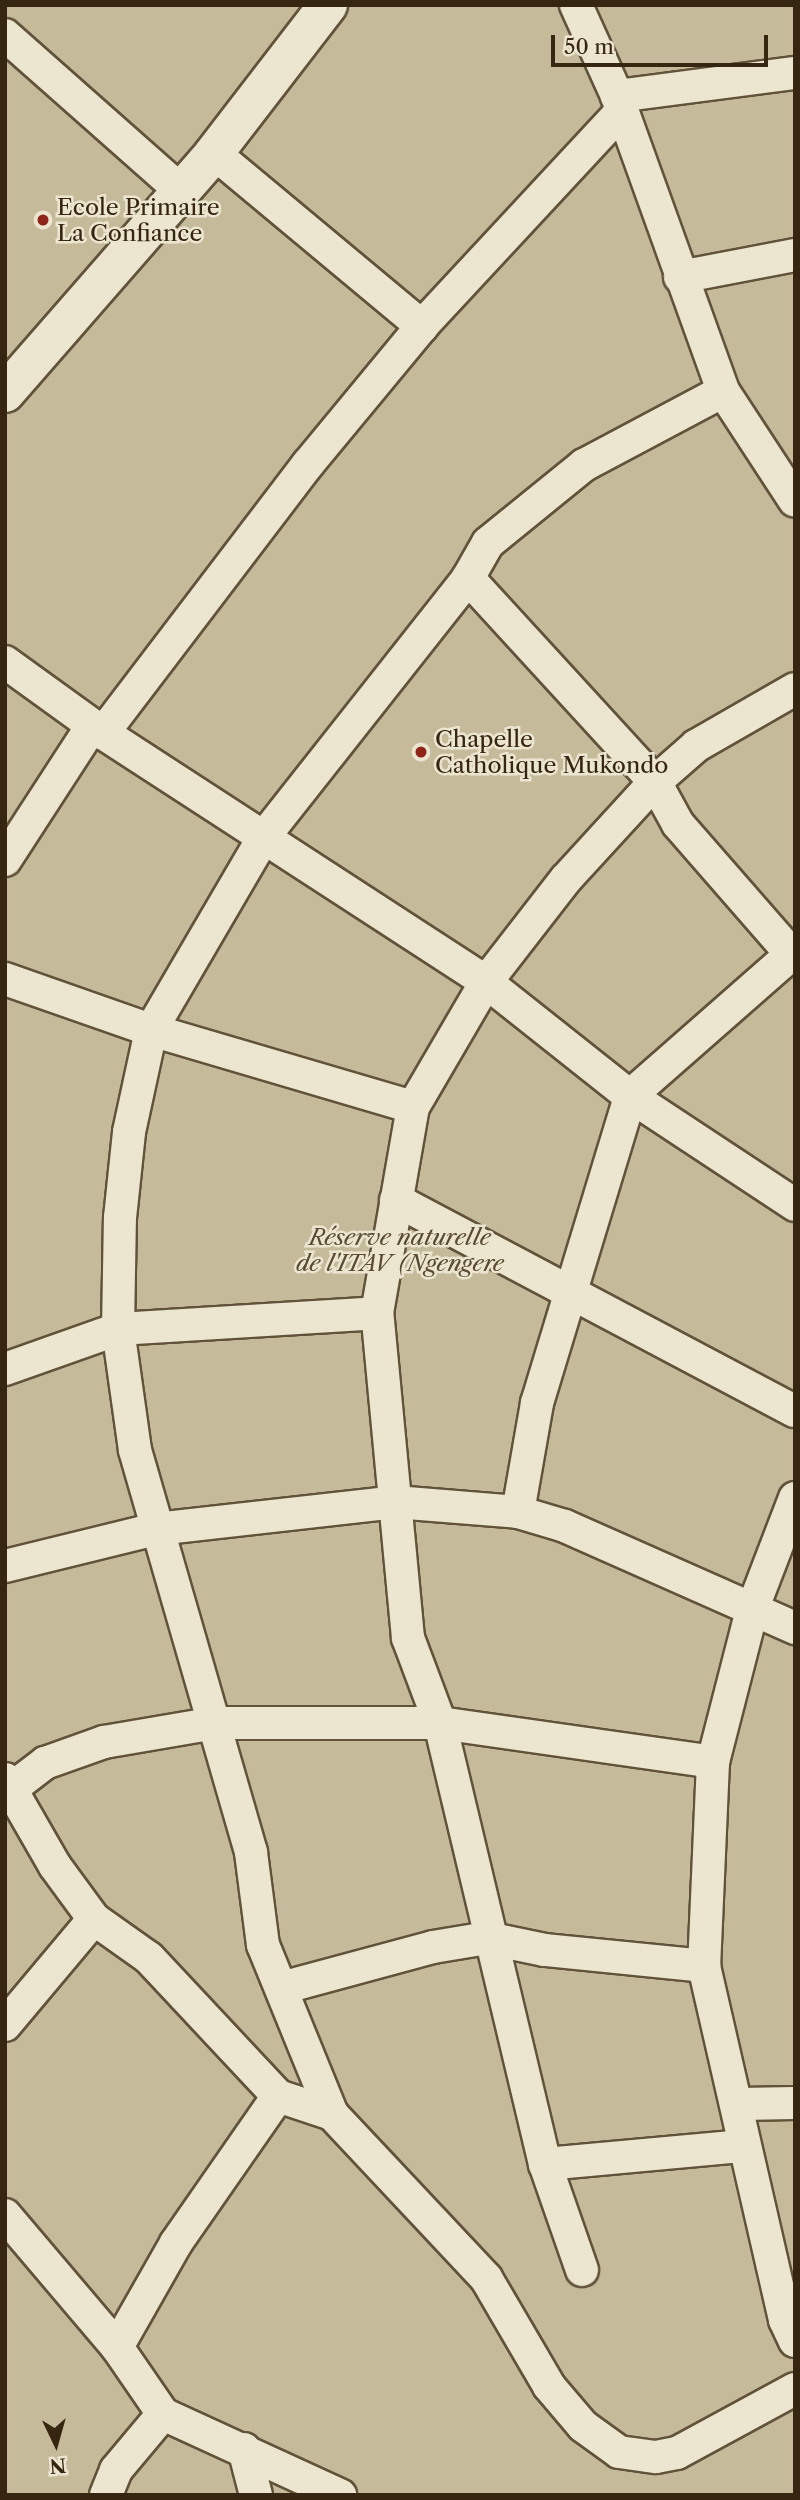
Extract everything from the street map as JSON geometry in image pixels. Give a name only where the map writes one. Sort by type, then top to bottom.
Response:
[{"type":"street","points":[[5,393],[214,153],[328,5]]},
{"type":"street","points":[[576,5],[620,104],[723,391],[787,470],[795,501]]},
{"type":"street","points":[[5,35],[180,190]]},
{"type":"street","points":[[5,860],[97,730],[308,464],[422,326],[620,104],[795,73]]},
{"type":"street","points":[[214,153],[422,326]]},
{"type":"street","points":[[680,276],[795,255]]},
{"type":"street","points":[[723,391],[584,465],[531,503],[488,543],[468,578],[263,838],[151,1030],[128,1144],[118,1329],[135,1450],[251,1852],[263,1945],[285,1987],[332,2114],[486,2278],[549,2386],[583,2426],[619,2452],[637,2458],[677,2453],[795,2389]]},
{"type":"street","points":[[468,578],[655,782],[678,824],[793,954],[630,1096],[568,1293],[537,1403],[518,1512]]},
{"type":"street","points":[[5,662],[97,730],[486,982],[630,1096],[795,1205]]},
{"type":"street","points":[[582,2270],[545,2164],[523,2057],[487,1938],[440,1723],[408,1638],[377,1313],[413,1107],[486,982],[566,879],[655,782],[696,746],[795,689]]},
{"type":"street","points":[[5,979],[151,1030],[413,1107]]},
{"type":"street","points":[[396,1200],[795,1411]]},
{"type":"street","points":[[9,1363],[118,1329],[377,1313]]},
{"type":"street","points":[[792,2327],[744,2146],[739,2104],[704,1966],[713,1762],[752,1610],[795,1498]]},
{"type":"street","points":[[5,1566],[156,1529],[396,1502],[518,1512],[565,1526],[795,1628]]},
{"type":"street","points":[[332,2114],[278,2096],[149,1958],[94,1919],[55,1866],[8,1784],[45,1763],[104,1742],[215,1723],[440,1723],[713,1762]]},
{"type":"street","points":[[5,2025],[94,1919]]},
{"type":"street","points":[[285,1987],[433,1947],[487,1938],[545,1950],[704,1966]]},
{"type":"street","points":[[117,2347],[176,2243],[278,2096]]},
{"type":"street","points":[[739,2104],[795,2103]]},
{"type":"street","points":[[545,2164],[744,2146]]},
{"type":"street","points":[[5,2215],[117,2347],[163,2414],[340,2495]]},
{"type":"street","points":[[106,2495],[116,2470],[163,2414]]},
{"type":"street","points":[[244,2449],[256,2495]]},
{"type":"green space","name":"Réserve naturelle de l'ITAV (Ngengere","points":[[5,5],[795,5],[795,2495],[5,2495]]},
{"type":"place","name":"Ecole Primaire La Confiance","points":[[43,220]]},
{"type":"place","name":"Chapelle Catholique Mukondo","points":[[421,752]]}]
